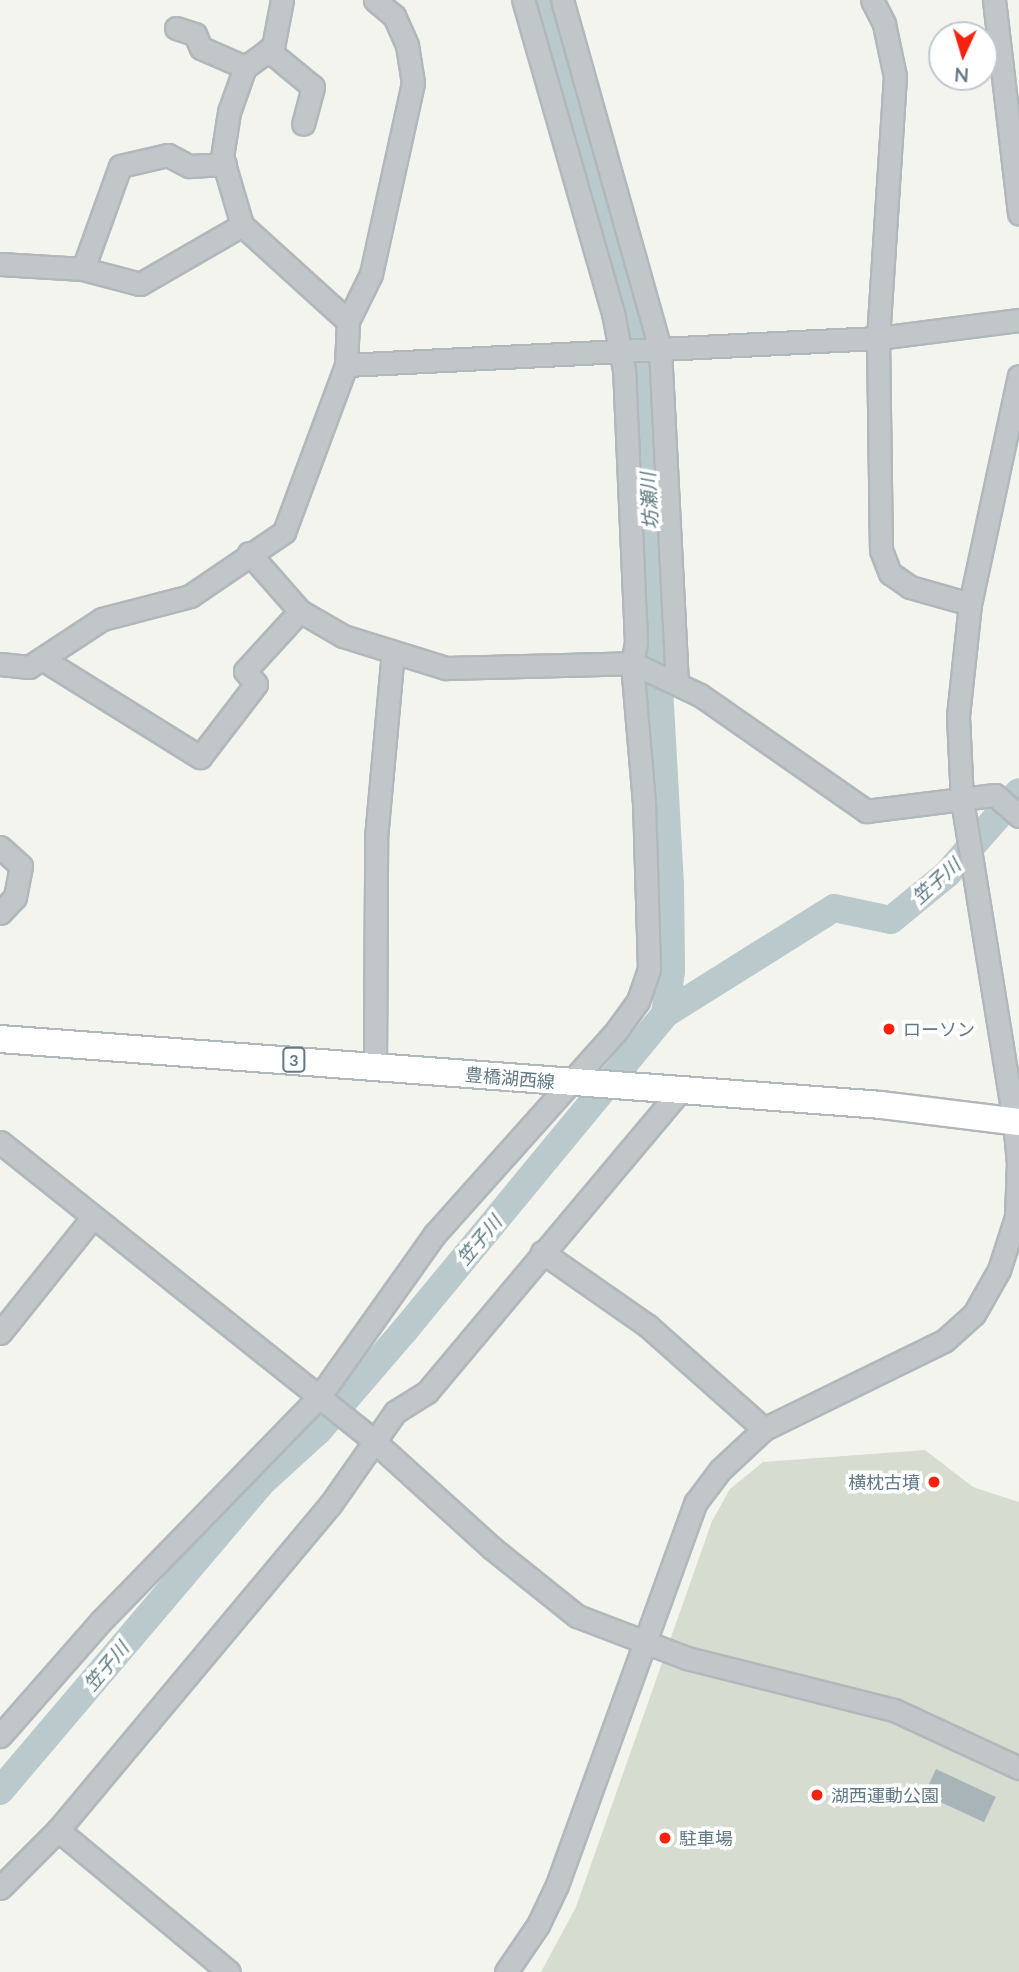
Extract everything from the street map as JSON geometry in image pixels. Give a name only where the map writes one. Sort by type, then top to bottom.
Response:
[{"type":"main road","name":"豊橋湖西線","points":[[0,1039],[881,1105],[1016,1121]]},
{"type":"street","points":[[282,0],[268,50],[245,67],[229,112],[225,164],[242,225],[348,321]]},
{"type":"street","points":[[0,664],[29,667],[44,660],[102,619],[190,596],[284,532],[346,365],[348,321],[372,274],[413,83],[407,45],[394,16],[375,0]]},
{"type":"street","points":[[0,1736],[101,1621],[319,1397],[434,1235],[579,1084],[638,1001],[649,969],[646,829],[625,352],[523,0]]},
{"type":"street","points":[[562,0],[657,349],[674,681]]},
{"type":"street","points":[[872,0],[884,24],[895,76],[878,338],[881,550],[890,573],[910,587],[970,604]]},
{"type":"street","points":[[994,0],[1011,65],[1019,214]]},
{"type":"street","points":[[176,28],[195,34],[201,48],[245,67]]},
{"type":"street","points":[[268,50],[313,87],[303,124]]},
{"type":"street","points":[[83,269],[120,166],[167,156],[189,166],[225,164]]},
{"type":"street","points":[[0,264],[83,269],[140,284],[242,225]]},
{"type":"street","points":[[346,365],[878,338],[1019,320]]},
{"type":"street","points":[[506,1972],[538,1926],[556,1885],[646,1645],[676,1546],[696,1502],[720,1470],[764,1429],[944,1341],[975,1314],[999,1270],[1016,1217],[1016,1121],[962,801],[958,716],[970,604],[1019,376]]},
{"type":"street","points":[[249,554],[300,611],[343,636],[446,668],[637,666],[674,681],[866,811],[995,795],[1019,816]]},
{"type":"street","points":[[44,660],[200,757],[257,684],[245,671],[300,611]]},
{"type":"street","points":[[375,1066],[376,838],[393,652]]},
{"type":"street","points":[[0,846],[21,866],[15,897],[0,913]]},
{"type":"street","points":[[0,1888],[58,1830],[330,1505],[370,1438],[395,1412],[427,1392],[670,1090]]},
{"type":"street","points":[[0,1142],[370,1438],[577,1616],[646,1645],[795,1688],[894,1710],[1019,1768]]},
{"type":"street","points":[[0,1334],[92,1218]]},
{"type":"street","points":[[542,1252],[648,1326],[764,1429]]},
{"type":"street","points":[[58,1830],[229,1972]]},
{"type":"shaded area","name":"湖西運動公園","points":[[925,1450],[973,1487],[1019,1502],[1019,1972],[541,1972],[576,1907],[712,1521],[730,1489],[763,1462]]},
{"type":"building","points":[[936,1769],[996,1797],[984,1822],[924,1794]]},
{"type":"waterway","name":"坊瀬川","points":[[545,0],[641,364],[670,885],[671,971],[665,1014]]},
{"type":"waterway","name":"笠子川","points":[[0,1791],[260,1484],[318,1431],[404,1331],[665,1014],[834,908],[891,920],[947,874],[1019,792]]},
{"type":"place","name":"ローソン","points":[[889,1029]]},
{"type":"place","name":"横枕古墳","points":[[934,1482]]},
{"type":"place","name":"湖西運動公園","points":[[817,1795]]},
{"type":"place","name":"駐車場","points":[[665,1838]]}]
